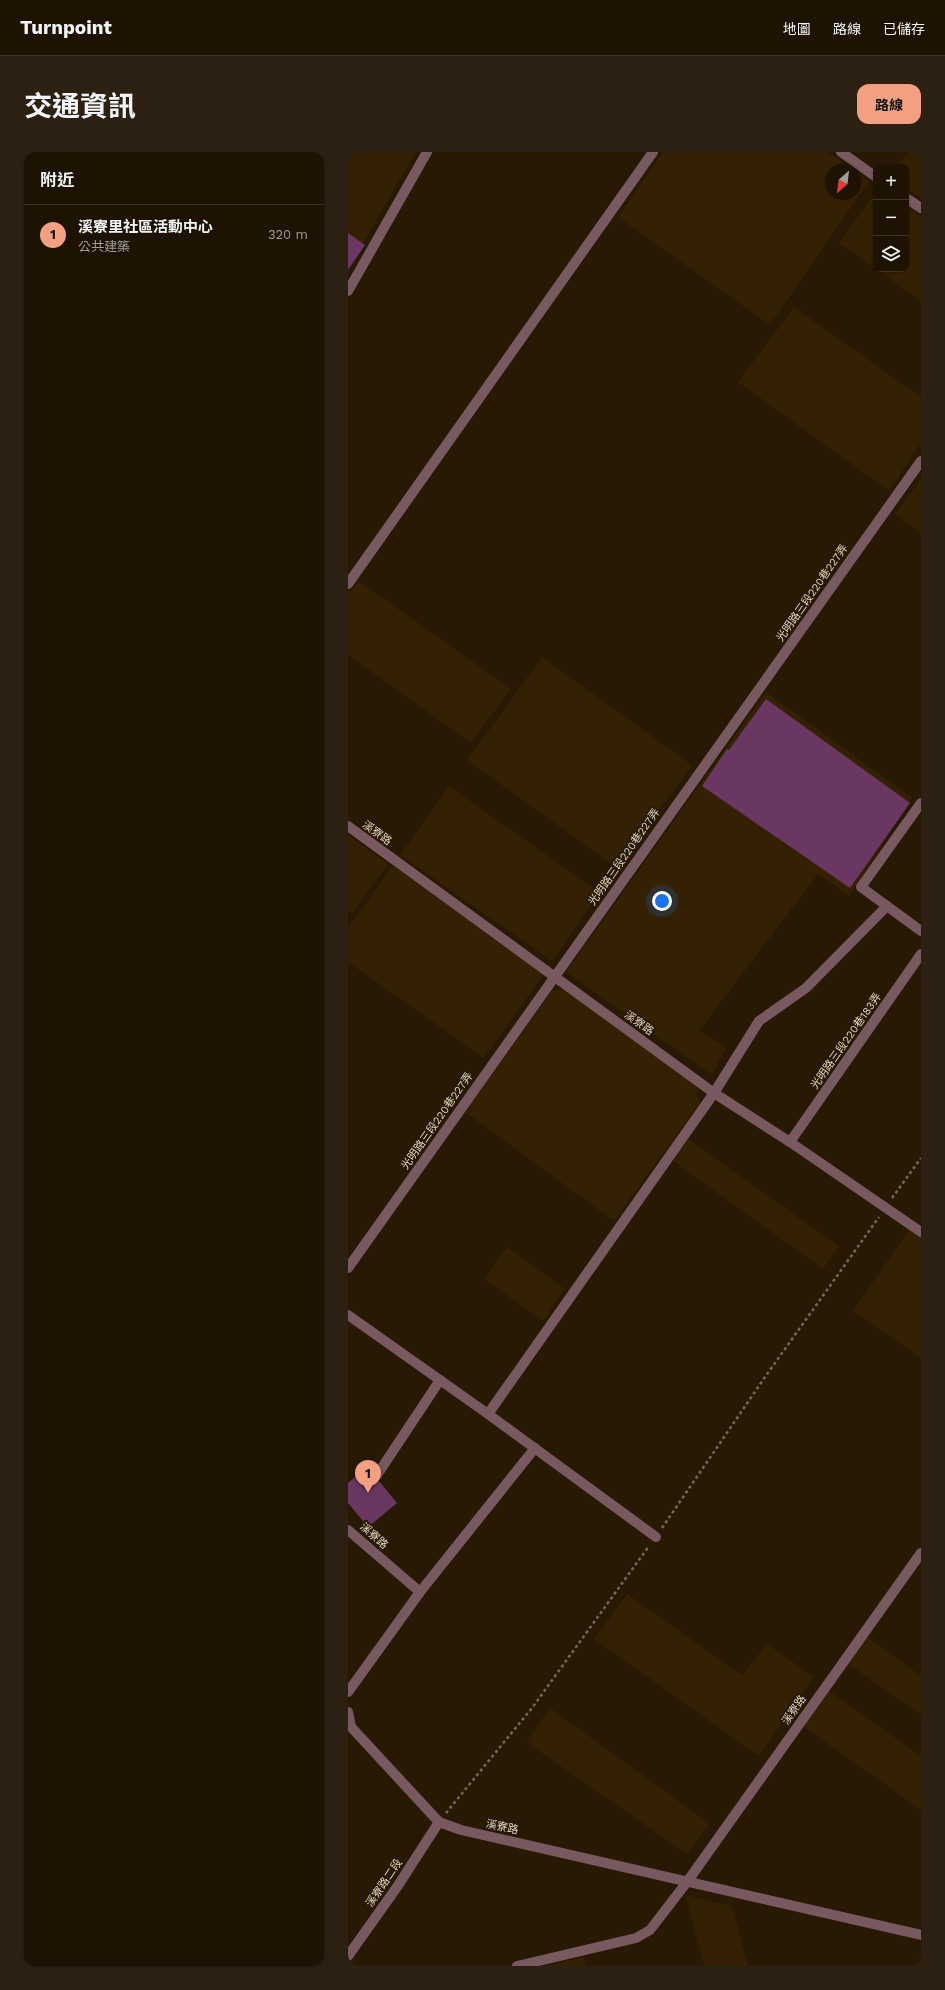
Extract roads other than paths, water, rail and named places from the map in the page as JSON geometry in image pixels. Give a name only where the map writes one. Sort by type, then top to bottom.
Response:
[{"type":"street","points":[[348,291],[427,152]]},
{"type":"street","points":[[348,584],[653,152]]},
{"type":"street","points":[[841,152],[873,175]]},
{"type":"street","points":[[909,200],[921,208]]},
{"type":"street","name":"光明路三段220巷227弄","points":[[348,1268],[921,461]]},
{"type":"street","points":[[921,803],[861,887],[921,931]]},
{"type":"street","name":"溪寮路","points":[[348,826],[714,1093],[790,1142],[921,1232]]},
{"type":"street","points":[[488,1414],[714,1093],[759,1022],[806,988],[887,906]]},
{"type":"street","name":"光明路三段220巷183弄","points":[[790,1142],[921,954]]},
{"type":"street","points":[[348,1315],[488,1414],[656,1537]]},
{"type":"street","points":[[377,1475],[440,1380]]},
{"type":"street","points":[[348,1692],[420,1592],[535,1448]]},
{"type":"street","name":"溪寮路","points":[[348,1530],[420,1592]]},
{"type":"street","name":"溪寮路","points":[[517,1966],[636,1938],[650,1930],[687,1882],[921,1552]]},
{"type":"street","name":"溪寮路","points":[[348,1712],[349,1728],[439,1822],[460,1830],[921,1935]]},
{"type":"street","name":"溪寮路二段","points":[[348,1956],[397,1887],[439,1822]]},
{"type":"place","name":"溪寮里社區活動中心","points":[[368,1493]]}]
